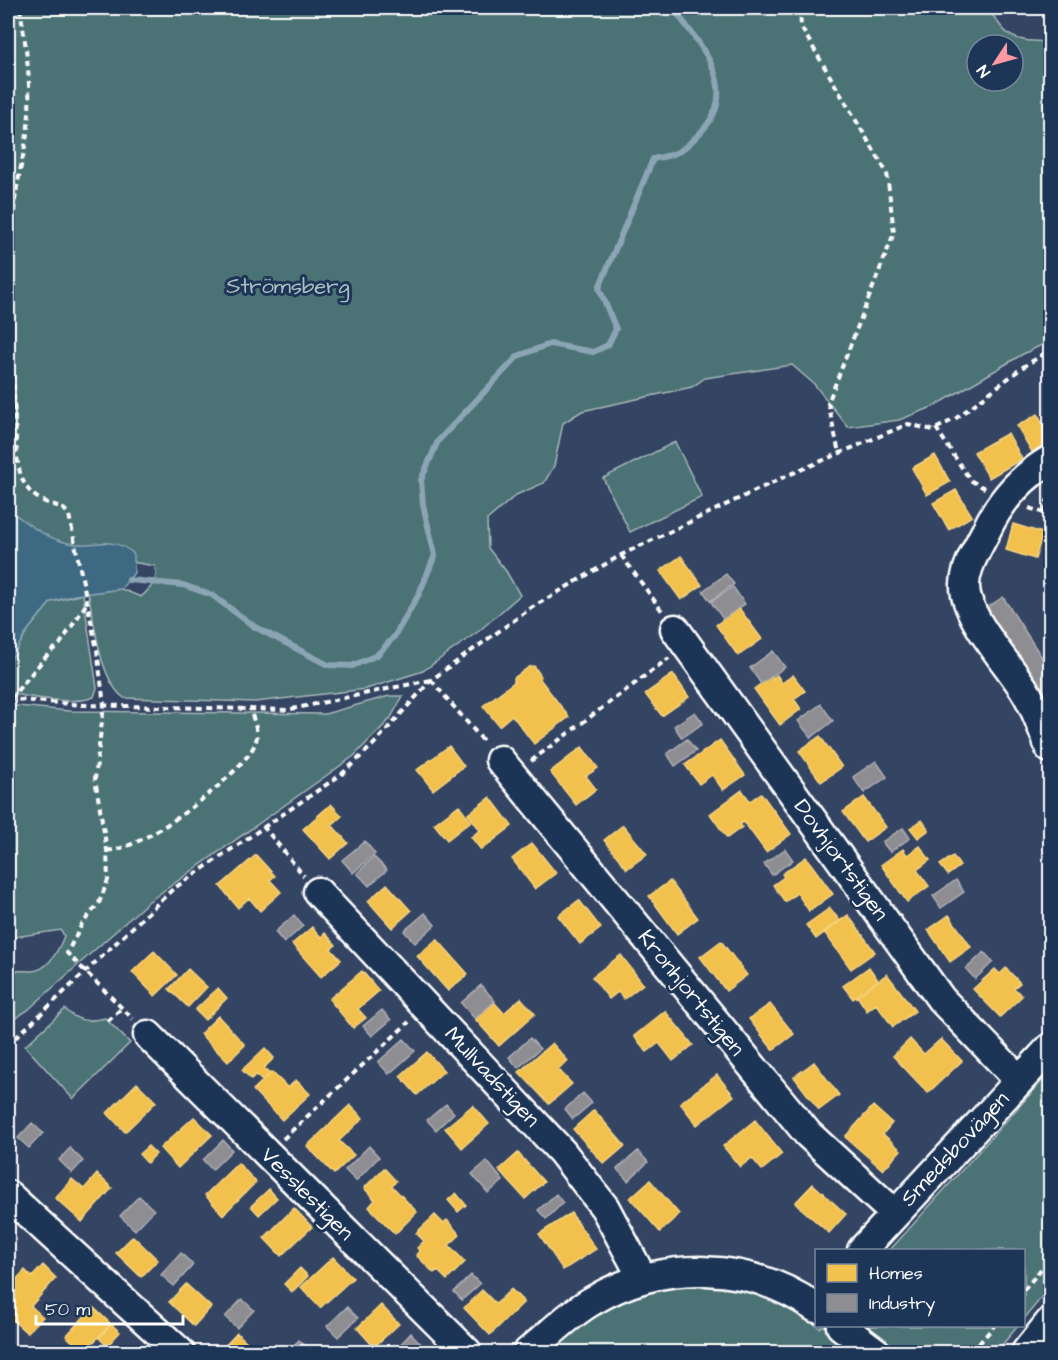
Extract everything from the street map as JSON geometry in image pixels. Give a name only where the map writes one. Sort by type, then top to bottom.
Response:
[{"type":"street","points":[[1050,460],[1022,481],[1005,500],[990,522],[967,572],[967,600],[1025,691],[1050,748]]},
{"type":"street","name":"Dovhjortstigen","points":[[681,637],[941,999],[1019,1080]]},
{"type":"street","name":"Kronhjortstigen","points":[[506,768],[808,1134],[895,1214]]},
{"type":"street","name":"Mullvadstigen","points":[[318,892],[562,1152],[605,1208],[643,1279]]},
{"type":"street","name":"Vesslestigen","points":[[148,1035],[467,1353]]},
{"type":"street","name":"Smedsbovägen","points":[[864,1249],[1050,1048]]},
{"type":"street","points":[[8,1195],[180,1353]]},
{"type":"street","points":[[528,1353],[591,1301],[643,1279],[688,1272],[725,1272],[759,1278],[790,1290],[815,1304]]},
{"type":"street","points":[[1026,1353],[1050,1322]]},
{"type":"street","points":[[842,1327],[876,1353]]},
{"type":"path","points":[[20,8],[30,98],[28,128],[16,187],[12,249],[11,347],[17,457],[20,475],[27,489],[42,501],[65,508],[69,515],[97,650],[104,705],[95,779],[107,850],[108,880],[99,903],[82,924],[67,953],[86,969],[148,1035]]},
{"type":"path","points":[[800,8],[801,27],[887,173],[894,233],[828,403],[839,453]]},
{"type":"path","points":[[8,1045],[173,889],[342,774],[373,745],[431,680],[531,608],[621,555],[839,453],[908,424],[936,429],[955,419],[1023,367],[1050,350]]},
{"type":"path","points":[[936,429],[970,480],[1005,500],[1050,515]]},
{"type":"path","points":[[1044,513],[1047,501],[1050,499]]},
{"type":"path","points":[[431,680],[506,768],[681,637],[621,555]]},
{"type":"path","points":[[8,699],[49,653],[60,644],[87,601]]},
{"type":"path","points":[[8,699],[104,705],[287,710],[431,680]]},
{"type":"path","points":[[107,850],[132,844],[168,825],[194,807],[236,768],[256,743],[258,733],[250,710]]},
{"type":"path","points":[[263,826],[318,892]]},
{"type":"path","points":[[268,1154],[425,1007]]},
{"type":"path","points":[[108,1021],[122,1008]]},
{"type":"path","points":[[1025,1288],[1050,1258]]},
{"type":"path","points":[[972,1353],[993,1327]]},
{"type":"green space","name":"Strömsberg","points":[[8,8],[988,8],[1007,33],[965,33],[965,93],[1025,93],[1025,40],[1050,42],[1050,341],[1023,354],[935,406],[899,420],[848,427],[814,384],[792,365],[705,378],[692,387],[582,411],[563,423],[554,466],[544,483],[516,495],[487,520],[488,548],[506,571],[520,595],[479,631],[423,671],[366,689],[255,702],[124,698],[109,678],[103,664],[88,593],[121,589],[141,597],[155,580],[155,566],[37,546],[8,531]]},
{"type":"green space","points":[[675,442],[702,497],[630,532],[603,478]]},
{"type":"green space","points":[[83,594],[97,688],[94,697],[64,701],[8,692],[8,664],[28,630],[51,602]]},
{"type":"green space","points":[[389,696],[403,696],[390,719],[354,756],[148,902],[28,1010],[8,1023],[8,974],[38,970],[43,967],[56,953],[64,936],[61,930],[8,938],[8,705],[69,711],[325,714]]},
{"type":"green space","points":[[65,1009],[83,1020],[105,1018],[130,1043],[73,1099],[25,1046]]},
{"type":"green space","points":[[1050,1077],[1050,1287],[1025,1318],[1025,1249],[891,1249],[1043,1080]]},
{"type":"green space","points":[[715,1285],[745,1291],[771,1299],[795,1311],[815,1325],[815,1327],[820,1328],[1017,1327],[996,1352],[551,1352],[598,1310],[659,1288]]},
{"type":"water","points":[[8,509],[36,529],[68,543],[109,543],[125,548],[134,554],[134,573],[121,589],[75,595],[51,602],[28,630],[8,664]]},
{"type":"building: Homes","points":[[1038,414],[1050,441],[1032,452],[1017,426]]},
{"type":"building: Homes","points":[[1008,433],[1022,459],[989,478],[974,452]]},
{"type":"building: Homes","points":[[935,455],[950,482],[927,495],[912,468]]},
{"type":"building: Homes","points":[[956,490],[972,516],[949,530],[933,503]]},
{"type":"building: Homes","points":[[1013,524],[1043,533],[1035,559],[1006,550]]},
{"type":"building: Homes","points":[[681,556],[702,585],[681,600],[660,571]]},
{"type":"building: Homes","points":[[739,608],[762,639],[738,656],[716,625]]},
{"type":"building: Homes","points":[[534,666],[541,676],[540,679],[569,717],[534,744],[512,715],[499,726],[483,706],[514,682],[514,678]]},
{"type":"building: Homes","points":[[673,674],[689,697],[662,716],[645,694]]},
{"type":"building: Homes","points":[[777,675],[782,683],[793,675],[805,691],[794,699],[801,709],[780,725],[754,689]]},
{"type":"building: Homes","points":[[820,736],[842,767],[821,782],[799,751]]},
{"type":"building: Homes","points":[[720,740],[745,775],[723,790],[712,775],[699,784],[685,765]]},
{"type":"building: Homes","points":[[449,746],[464,766],[433,790],[417,770]]},
{"type":"building: Homes","points":[[582,747],[598,768],[586,776],[596,789],[576,805],[550,772]]},
{"type":"building: Homes","points":[[742,790],[750,801],[761,793],[791,834],[766,852],[744,822],[740,824],[742,827],[727,838],[710,814]]},
{"type":"building: Homes","points":[[490,797],[512,826],[481,850],[471,837],[480,830],[468,814]]},
{"type":"building: Homes","points":[[864,797],[886,827],[865,842],[843,812]]},
{"type":"building: Homes","points":[[331,804],[342,816],[332,825],[348,843],[330,859],[303,829]]},
{"type":"building: Homes","points":[[459,805],[471,821],[447,840],[434,824]]},
{"type":"building: Homes","points":[[922,820],[929,830],[918,838],[910,828]]},
{"type":"building: Homes","points":[[623,825],[647,854],[627,869],[604,840]]},
{"type":"building: Homes","points":[[532,843],[556,873],[535,889],[512,859]]},
{"type":"building: Homes","points":[[920,846],[930,860],[917,870],[929,886],[907,902],[881,865],[903,849],[907,855]]},
{"type":"building: Homes","points":[[256,855],[275,876],[270,880],[281,892],[260,911],[249,898],[238,908],[220,886]]},
{"type":"building: Homes","points":[[953,856],[960,866],[948,875],[940,865]]},
{"type":"building: Homes","points":[[806,857],[833,894],[809,911],[797,893],[785,902],[773,885],[784,877],[782,874]]},
{"type":"building: Homes","points":[[670,881],[698,918],[677,934],[649,896]]},
{"type":"building: Homes","points":[[387,884],[411,911],[392,928],[368,901]]},
{"type":"building: Homes","points":[[579,900],[601,928],[580,944],[558,916]]},
{"type":"building: Homes","points":[[830,908],[840,921],[816,939],[806,925]]},
{"type":"building: Homes","points":[[848,915],[875,952],[851,969],[824,932]]},
{"type":"building: Homes","points":[[949,915],[971,947],[950,962],[928,930]]},
{"type":"building: Homes","points":[[312,927],[321,937],[325,933],[336,945],[331,949],[341,960],[321,977],[292,944]]},
{"type":"building: Homes","points":[[437,939],[468,974],[448,991],[417,956]]},
{"type":"building: Homes","points":[[721,941],[747,975],[726,991],[700,957]]},
{"type":"building: Homes","points":[[154,951],[177,975],[155,996],[132,972]]},
{"type":"building: Homes","points":[[621,955],[643,984],[624,999],[618,992],[609,999],[592,977]]},
{"type":"building: Homes","points":[[869,967],[878,980],[853,999],[843,986]]},
{"type":"building: Homes","points":[[1006,968],[1020,983],[1014,988],[1022,996],[1000,1017],[973,989],[995,969],[1000,974]]},
{"type":"building: Homes","points":[[188,969],[207,987],[188,1007],[169,989]]},
{"type":"building: Homes","points":[[362,971],[379,991],[358,1009],[366,1018],[353,1028],[329,999]]},
{"type":"building: Homes","points":[[887,974],[915,1011],[893,1027],[876,1004],[867,1011],[857,996]]},
{"type":"building: Homes","points":[[218,988],[227,998],[205,1020],[195,1010]]},
{"type":"building: Homes","points":[[521,998],[535,1014],[499,1046],[475,1019],[494,1002],[504,1013]]},
{"type":"building: Homes","points":[[770,1004],[794,1034],[773,1050],[749,1019]]},
{"type":"building: Homes","points":[[665,1011],[693,1045],[673,1061],[659,1043],[647,1052],[634,1036]]},
{"type":"building: Homes","points":[[218,1016],[245,1045],[228,1062],[200,1034]]},
{"type":"building: Homes","points":[[910,1039],[924,1054],[941,1039],[962,1061],[928,1093],[893,1056]]},
{"type":"building: Homes","points":[[552,1043],[568,1061],[558,1069],[572,1084],[549,1104],[519,1072]]},
{"type":"building: Homes","points":[[265,1048],[274,1058],[264,1068],[270,1074],[262,1081],[256,1075],[251,1079],[242,1070]]},
{"type":"building: Homes","points":[[427,1052],[444,1071],[417,1095],[400,1076]]},
{"type":"building: Homes","points":[[814,1062],[839,1095],[819,1110],[794,1077]]},
{"type":"building: Homes","points":[[272,1072],[288,1088],[296,1080],[310,1094],[282,1120],[253,1090]]},
{"type":"building: Homes","points":[[717,1075],[734,1096],[697,1125],[680,1103]]},
{"type":"building: Homes","points":[[137,1083],[156,1102],[125,1132],[107,1113]]},
{"type":"building: Homes","points":[[350,1105],[363,1118],[339,1141],[354,1155],[334,1174],[307,1146]]},
{"type":"building: Homes","points":[[473,1105],[489,1124],[462,1148],[445,1128]]},
{"type":"building: Homes","points":[[873,1106],[892,1123],[883,1134],[901,1150],[883,1170],[845,1137]]},
{"type":"building: Homes","points":[[594,1110],[625,1146],[604,1164],[573,1129]]},
{"type":"building: Homes","points":[[194,1117],[212,1135],[178,1168],[160,1148]]},
{"type":"building: Homes","points":[[755,1120],[782,1154],[762,1170],[752,1158],[740,1167],[723,1146]]},
{"type":"building: Homes","points":[[148,1146],[156,1154],[147,1163],[139,1154]]},
{"type":"building: Homes","points":[[518,1153],[544,1182],[525,1199],[499,1170]]},
{"type":"building: Homes","points":[[238,1163],[256,1182],[223,1215],[205,1195]]},
{"type":"building: Homes","points":[[384,1168],[396,1181],[392,1186],[417,1212],[395,1234],[369,1207],[375,1200],[364,1188]]},
{"type":"building: Homes","points":[[97,1174],[112,1188],[82,1222],[55,1198],[72,1179],[84,1189]]},
{"type":"building: Homes","points":[[650,1180],[679,1214],[660,1232],[630,1198]]},
{"type":"building: Homes","points":[[813,1184],[846,1214],[829,1233],[795,1203]]},
{"type":"building: Homes","points":[[269,1189],[277,1198],[259,1215],[251,1206]]},
{"type":"building: Homes","points":[[456,1193],[466,1205],[458,1212],[448,1200]]},
{"type":"building: Homes","points":[[294,1208],[312,1227],[281,1256],[264,1238]]},
{"type":"building: Homes","points":[[571,1213],[596,1249],[563,1270],[539,1234]]},
{"type":"building: Homes","points":[[435,1215],[443,1223],[447,1220],[460,1235],[449,1245],[465,1262],[447,1280],[437,1270],[434,1273],[416,1255],[420,1251],[417,1248],[424,1241],[416,1233]]},
{"type":"building: Homes","points":[[133,1236],[158,1260],[141,1277],[116,1253]]},
{"type":"building: Homes","points":[[333,1257],[353,1278],[320,1308],[301,1287]]},
{"type":"building: Homes","points":[[43,1265],[56,1278],[31,1306],[43,1317],[27,1333],[8,1316],[8,1283],[11,1285],[25,1270],[32,1277]]},
{"type":"building: Homes","points":[[300,1268],[308,1276],[292,1292],[284,1284]]},
{"type":"building: Homes","points":[[186,1284],[211,1307],[194,1326],[169,1302]]},
{"type":"building: Homes","points":[[511,1289],[524,1302],[490,1335],[464,1308],[482,1290],[496,1304]]},
{"type":"building: Homes","points":[[381,1305],[399,1324],[374,1347],[357,1328]]},
{"type":"building: Homes","points":[[93,1307],[111,1324],[84,1352],[66,1336]]},
{"type":"building: Homes","points":[[111,1324],[120,1332],[107,1346],[99,1338]]},
{"type":"building: Homes","points":[[237,1333],[258,1352],[221,1350]]},
{"type":"building: Industry","points":[[726,574],[734,584],[710,601],[703,591]]},
{"type":"building: Industry","points":[[733,587],[745,604],[723,619],[711,602]]},
{"type":"building: Industry","points":[[1003,597],[1050,670],[1050,692],[1043,697],[985,609]]},
{"type":"building: Industry","points":[[773,651],[785,667],[761,684],[750,668]]},
{"type":"building: Industry","points":[[821,704],[833,721],[811,738],[798,721]]},
{"type":"building: Industry","points":[[695,712],[703,723],[682,738],[674,726]]},
{"type":"building: Industry","points":[[687,739],[696,751],[675,766],[667,754]]},
{"type":"building: Industry","points":[[876,761],[887,777],[864,793],[853,777]]},
{"type":"building: Industry","points":[[903,828],[910,838],[890,852],[882,842]]},
{"type":"building: Industry","points":[[365,841],[375,854],[353,873],[342,860]]},
{"type":"building: Industry","points":[[785,849],[793,860],[772,875],[764,864]]},
{"type":"building: Industry","points":[[374,857],[387,870],[369,886],[357,873]]},
{"type":"building: Industry","points":[[956,880],[964,892],[941,908],[933,896]]},
{"type":"building: Industry","points":[[425,913],[435,925],[415,943],[404,931]]},
{"type":"building: Industry","points":[[294,915],[303,926],[284,943],[275,932]]},
{"type":"building: Industry","points":[[984,952],[993,962],[975,979],[966,969]]},
{"type":"building: Industry","points":[[481,985],[495,1001],[475,1019],[461,1003]]},
{"type":"building: Industry","points":[[382,1010],[391,1020],[372,1036],[363,1026]]},
{"type":"building: Industry","points":[[530,1038],[540,1049],[518,1068],[509,1057]]},
{"type":"building: Industry","points":[[404,1039],[415,1051],[389,1074],[378,1062]]},
{"type":"building: Industry","points":[[583,1093],[592,1103],[573,1119],[565,1109]]},
{"type":"building: Industry","points":[[446,1104],[454,1113],[436,1130],[427,1120]]},
{"type":"building: Industry","points":[[32,1123],[43,1133],[29,1148],[18,1138]]},
{"type":"building: Industry","points":[[223,1140],[232,1150],[212,1170],[203,1160]]},
{"type":"building: Industry","points":[[369,1146],[379,1157],[356,1181],[345,1170]]},
{"type":"building: Industry","points":[[70,1148],[83,1161],[72,1173],[59,1160]]},
{"type":"building: Industry","points":[[638,1151],[648,1162],[628,1181],[617,1169]]},
{"type":"building: Industry","points":[[487,1161],[503,1181],[488,1193],[472,1174]]},
{"type":"building: Industry","points":[[556,1194],[563,1203],[546,1219],[538,1210]]},
{"type":"building: Industry","points":[[139,1196],[154,1210],[135,1230],[120,1216]]},
{"type":"building: Industry","points":[[181,1253],[193,1265],[174,1286],[161,1275]]},
{"type":"building: Industry","points":[[471,1275],[480,1284],[462,1300],[454,1292]]},
{"type":"building: Industry","points":[[242,1299],[254,1310],[237,1328],[225,1317]]},
{"type":"building: Industry","points":[[347,1307],[358,1318],[338,1337],[327,1326]]},
{"type":"building: Industry","points":[[411,1333],[421,1344],[411,1352],[393,1352]]},
{"type":"building: Industry","points":[[299,1340],[310,1350],[287,1352]]},
{"type":"waterway","points":[[129,580],[183,585],[212,595],[255,627],[328,665],[352,666],[377,655],[394,637],[419,594],[435,555],[423,505],[421,480],[438,441],[518,356],[550,344],[593,352],[608,345],[616,329],[599,288],[653,159],[675,154],[688,144],[712,117],[718,101],[718,85],[713,69],[705,53],[673,8]]}]
